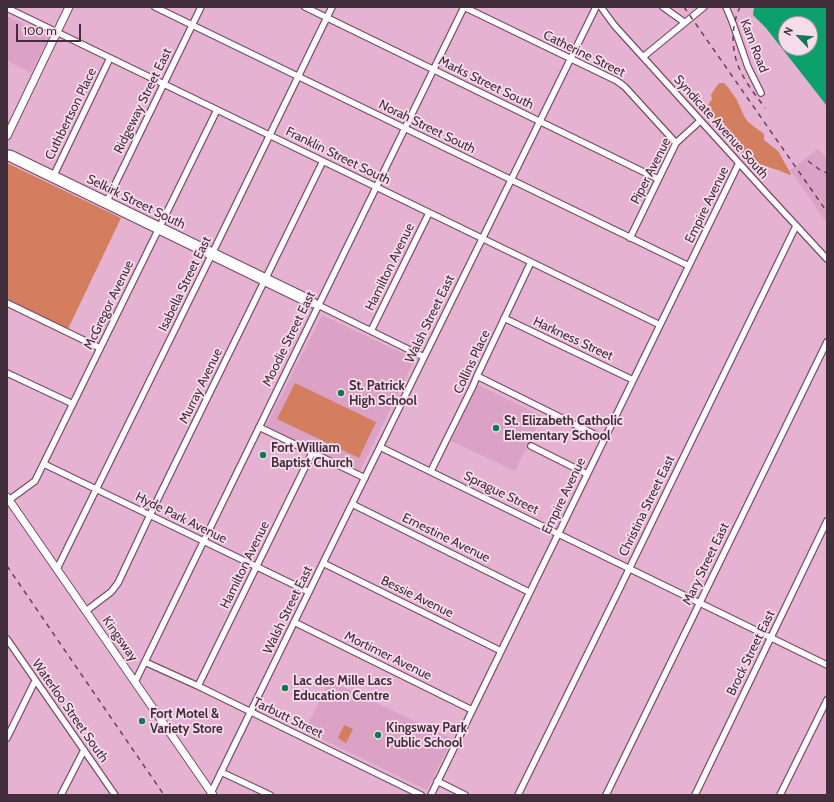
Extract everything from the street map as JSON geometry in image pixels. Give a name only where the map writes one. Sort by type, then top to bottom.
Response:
[{"type":"main road","points":[[7,136],[69,7]]},
{"type":"main road","name":"Kingsway","points":[[8,498],[212,794]]},
{"type":"street","name":"Norah Street South","points":[[155,7],[688,266]]},
{"type":"street","name":"Ridgeway Street East","points":[[107,203],[201,7]]},
{"type":"street","name":"Marks Street South","points":[[305,7],[658,179]]},
{"type":"street","name":"Isabella Street East","points":[[57,569],[332,7]]},
{"type":"street","name":"Catherine Street","points":[[464,7],[617,81],[625,87],[676,142]]},
{"type":"street","name":"Moodie Street East","points":[[134,682],[464,7]]},
{"type":"street","name":"Walsh Street East","points":[[212,794],[250,712],[596,7]]},
{"type":"street","name":"Syndicate Avenue South","points":[[601,7],[614,25],[700,121],[827,259]]},
{"type":"street","points":[[663,7],[684,22]]},
{"type":"street","points":[[643,57],[704,7]]},
{"type":"street","name":"Kam Road","points":[[726,7],[748,67],[762,93]]},
{"type":"street","name":"Franklin Street South","points":[[7,8],[660,325]]},
{"type":"street","name":"Cuthbertson Place","points":[[53,177],[110,58]]},
{"type":"street","name":"McGregor Avenue","points":[[8,498],[35,480],[44,464],[217,110]]},
{"type":"street","name":"Piper Avenue","points":[[630,238],[676,142],[700,121]]},
{"type":"street","name":"Selkirk Street South","points":[[7,153],[12,154],[53,177]]},
{"type":"street","name":"Selkirk Street South","points":[[7,157],[53,177],[159,228],[265,280],[309,304],[318,305],[424,357]]},
{"type":"street","name":"Murray Avenue","points":[[86,611],[115,588],[323,161]]},
{"type":"street","name":"Empire Avenue","points":[[431,795],[739,163]]},
{"type":"street","name":"Hamilton Avenue","points":[[371,331],[429,213]]},
{"type":"street","name":"Christina Street East","points":[[518,795],[796,226]]},
{"type":"street","name":"Collins Place","points":[[431,471],[531,262]]},
{"type":"street","points":[[7,303],[100,348]]},
{"type":"street","name":"Harkness Street","points":[[504,318],[633,380]]},
{"type":"street","name":"Mary Street East","points":[[606,795],[827,342]]},
{"type":"street","points":[[7,373],[73,404]]},
{"type":"street","points":[[477,376],[604,439]]},
{"type":"street","points":[[259,427],[365,478]]},
{"type":"street","points":[[531,446],[587,474]]},
{"type":"street","name":"Sprague Street","points":[[380,447],[827,665]]},
{"type":"street","name":"Hamilton Avenue","points":[[198,686],[312,453]]},
{"type":"street","name":"Hyde Park Avenue","points":[[44,464],[309,592]]},
{"type":"street","name":"Ernestine Avenue","points":[[352,504],[529,592]]},
{"type":"street","name":"Brock Street East","points":[[694,795],[827,521]]},
{"type":"street","name":"Bessie Avenue","points":[[323,563],[500,651]]},
{"type":"street","name":"Mortimer Avenue","points":[[294,622],[472,710]]},
{"type":"street","name":"Waterloo Street South","points":[[7,639],[115,795]]},
{"type":"street","name":"Tarbutt Street","points":[[145,662],[198,686],[421,795]]},
{"type":"street","points":[[7,738],[35,681]]},
{"type":"street","points":[[780,795],[827,700]]},
{"type":"street","points":[[61,795],[84,750]]},
{"type":"street","points":[[221,772],[270,795]]},
{"type":"street","points":[[437,781],[465,795]]},
{"type":"shaded area","points":[[754,7],[827,7],[827,106],[788,56],[818,56],[818,16],[778,16],[778,43],[753,15]]},
{"type":"shaded area","points":[[7,16],[49,37],[31,73],[7,61]]},
{"type":"shaded area","points":[[719,83],[724,83],[727,86],[737,100],[748,122],[764,134],[764,140],[778,151],[791,174],[790,175],[745,159],[739,150],[729,142],[724,133],[724,123],[713,117],[708,105],[712,99],[711,95]]},
{"type":"shaded area","points":[[818,149],[827,159],[827,223],[790,170]]},
{"type":"shaded area","points":[[7,163],[121,218],[68,329],[7,299]]},
{"type":"shaded area","name":"St. Patrick High School","points":[[322,315],[415,359],[360,471],[266,426]]},
{"type":"shaded area","points":[[295,383],[376,422],[359,458],[277,419]]},
{"type":"shaded area","name":"St. Elizabeth Catholic Elementary School","points":[[478,385],[542,416],[515,471],[451,441]]},
{"type":"shaded area","name":"Kingsway Park Public School","points":[[329,680],[452,739],[427,790],[305,731]]},
{"type":"shaded area","points":[[344,725],[353,729],[346,743],[338,738]]},
{"type":"railway","points":[[684,7],[827,212]]},
{"type":"railway","points":[[740,7],[733,32],[734,50],[738,66],[744,78],[765,108]]},
{"type":"railway","points":[[808,161],[820,170],[827,173]]},
{"type":"railway","points":[[7,566],[164,795]]},
{"type":"place","name":"St. Patrick High School","points":[[341,393]]},
{"type":"place","name":"St. Elizabeth Catholic Elementary School","points":[[496,428]]},
{"type":"place","name":"Fort William Baptist Church","points":[[263,455]]},
{"type":"place","name":"Lac des Mille Lacs Education Centre","points":[[285,688]]},
{"type":"place","name":"Fort Motel & Variety Store","points":[[142,721]]},
{"type":"place","name":"Kingsway Park Public School","points":[[378,735]]}]
